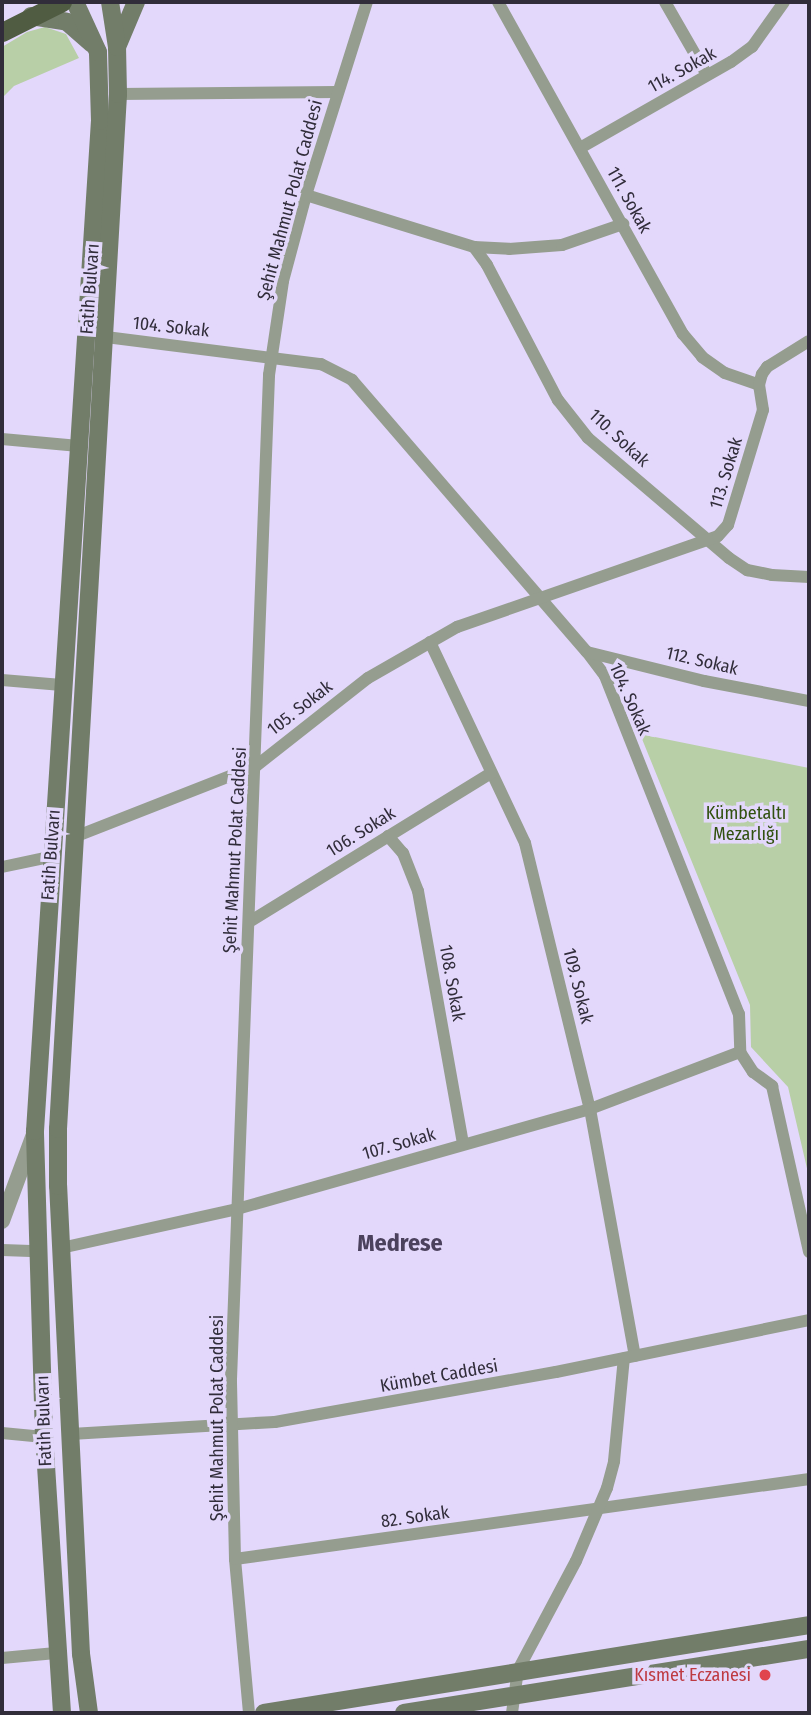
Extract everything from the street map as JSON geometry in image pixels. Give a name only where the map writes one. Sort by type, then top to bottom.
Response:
[{"type":"highway","points":[[2,32],[62,2]]},
{"type":"main road","name":"Fatih Bulvarı","points":[[62,1713],[44,1437],[35,1131],[50,857],[100,121],[98,52],[75,2]]},
{"type":"main road","name":"Fatih Bulvarı","points":[[89,1713],[81,1654],[61,1248],[58,1129],[118,94],[117,47],[110,2]]},
{"type":"main road","points":[[117,47],[136,2]]},
{"type":"main road","points":[[31,16],[67,22],[87,37],[98,52]]},
{"type":"main road","points":[[264,1713],[809,1625]]},
{"type":"main road","points":[[404,1713],[435,1711],[514,1694],[809,1649]]},
{"type":"street","name":"Şehit Mahmut Polat Caddesi","points":[[249,1713],[235,1559],[232,1427],[237,1209],[271,355],[283,281],[306,195],[367,2]]},
{"type":"street","name":"111. Sokak","points":[[498,2],[683,334],[702,357],[725,373],[759,385]]},
{"type":"street","points":[[666,2],[707,75]]},
{"type":"street","name":"114. Sokak","points":[[580,148],[752,47],[784,2]]},
{"type":"street","points":[[118,94],[337,92]]},
{"type":"street","points":[[306,195],[474,247],[509,249],[562,245],[624,224]]},
{"type":"street","name":"110. Sokak","points":[[474,247],[487,265],[558,400],[589,438],[707,541],[747,570],[772,575],[809,577]]},
{"type":"street","name":"104. Sokak","points":[[106,337],[271,355],[321,364],[352,380],[605,676],[739,1014],[740,1052]]},
{"type":"street","points":[[759,385],[767,367],[809,341]]},
{"type":"street","name":"113. Sokak","points":[[541,598],[718,536],[728,525],[763,410],[759,385]]},
{"type":"street","points":[[2,439],[79,446]]},
{"type":"street","name":"105. Sokak","points":[[77,836],[256,766],[368,678],[457,627],[541,598]]},
{"type":"street","name":"109. Sokak","points":[[430,642],[525,843],[590,1109],[629,1357],[614,1461],[599,1509],[576,1561],[518,1670],[512,1713]]},
{"type":"street","name":"112. Sokak","points":[[587,652],[704,681],[809,701]]},
{"type":"street","points":[[2,680],[62,685]]},
{"type":"street","name":"106. Sokak","points":[[248,922],[491,773]]},
{"type":"street","name":"108. Sokak","points":[[388,836],[403,853],[418,891],[463,1144]]},
{"type":"street","points":[[2,867],[50,857]]},
{"type":"street","points":[[740,1052],[752,1072],[772,1086],[809,1252]]},
{"type":"street","name":"107. Sokak","points":[[61,1248],[237,1209],[590,1109],[740,1052]]},
{"type":"street","points":[[2,1221],[35,1131]]},
{"type":"street","points":[[2,1250],[38,1251]]},
{"type":"street","name":"Kümbet Caddesi","points":[[71,1434],[232,1427],[411,1400],[809,1320]]},
{"type":"street","points":[[2,1433],[44,1437]]},
{"type":"street","name":"82. Sokak","points":[[235,1559],[809,1479]]},
{"type":"street","points":[[2,1658],[56,1653]]},
{"type":"green space","points":[[45,27],[66,34],[79,58],[14,86],[2,98],[2,47],[27,32]]},
{"type":"green space","name":"Kümbetaltı Mezarlığı","points":[[640,734],[809,768],[809,1177],[788,1087],[751,1047],[750,1005]]},
{"type":"place","name":"Kısmet Eczanesi","points":[[765,1675]]},
{"type":"district","name":"Medrese","points":[[400,1244]]}]
